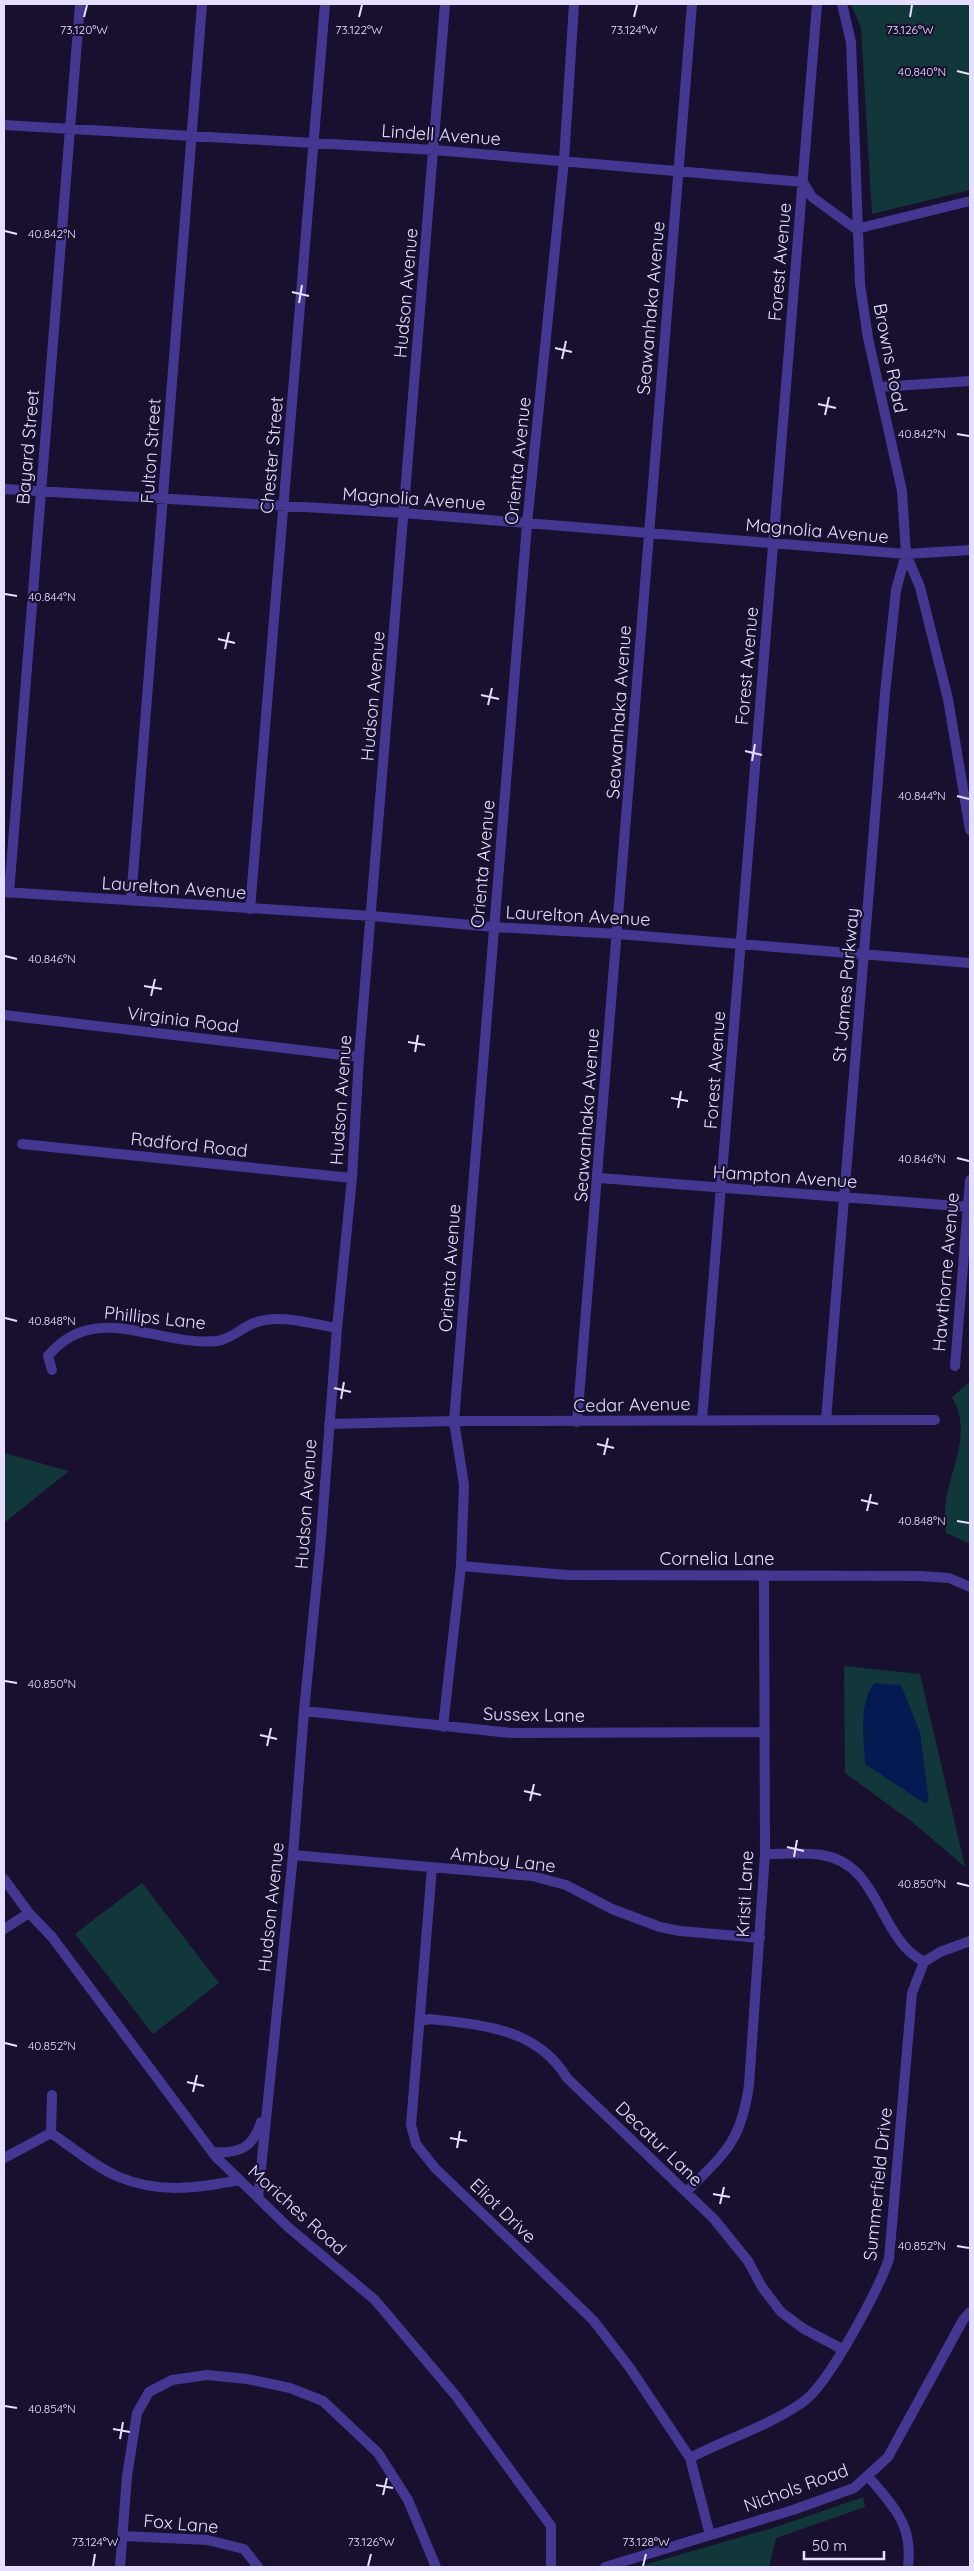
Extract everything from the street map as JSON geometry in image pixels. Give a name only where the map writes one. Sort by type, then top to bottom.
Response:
[{"type":"street","name":"Bayard Street","points":[[6,892],[41,491],[80,4]]},
{"type":"street","name":"Fulton Street","points":[[130,900],[164,499],[202,4]]},
{"type":"street","name":"Chester Street","points":[[250,910],[325,4]]},
{"type":"street","name":"Hudson Avenue","points":[[258,2198],[293,1855],[304,1711],[320,1550],[337,1328],[352,1178],[359,1057],[446,4]]},
{"type":"street","name":"Orienta Avenue","points":[[443,1727],[462,1566],[464,1485],[454,1421],[528,524],[564,160],[574,4]]},
{"type":"street","name":"Seawanhaka Avenue","points":[[577,1422],[692,4]]},
{"type":"street","name":"Forest Avenue","points":[[702,1420],[817,4]]},
{"type":"street","name":"Browns Road","points":[[842,4],[851,42],[856,157],[856,229],[860,284],[879,387],[902,491],[906,554],[920,587],[948,700],[970,830]]},
{"type":"street","name":"Lindell Avenue","points":[[4,125],[434,150],[803,182]]},
{"type":"street","points":[[803,182],[812,197],[856,229],[970,201]]},
{"type":"street","points":[[879,387],[970,381]]},
{"type":"street","name":"Magnolia Avenue","points":[[4,489],[404,513],[906,554],[970,550]]},
{"type":"street","name":"St James Parkway","points":[[826,1420],[896,590],[906,554]]},
{"type":"street","name":"Laurelton Avenue","points":[[6,892],[250,910],[372,916],[494,927],[618,934],[970,963]]},
{"type":"street","name":"Virginia Road","points":[[4,1015],[359,1057]]},
{"type":"street","name":"Radford Road","points":[[22,1144],[352,1178]]},
{"type":"street","name":"Hampton Avenue","points":[[598,1178],[969,1207]]},
{"type":"street","name":"Hawthorne Avenue","points":[[955,1366],[970,1180]]},
{"type":"street","name":"Phillips Lane","points":[[52,1370],[48,1356],[60,1342],[80,1331],[92,1328],[113,1328],[218,1341],[234,1335],[255,1322],[277,1319],[337,1328]]},
{"type":"street","name":"Cedar Avenue","points":[[329,1424],[454,1421],[936,1420]]},
{"type":"street","name":"Cornelia Lane","points":[[462,1566],[566,1575],[920,1576],[949,1578],[970,1587]]},
{"type":"street","name":"Kristi Lane","points":[[686,2192],[733,2142],[742,2121],[749,2085],[765,1854],[764,1576]]},
{"type":"street","name":"Sussex Lane","points":[[304,1711],[443,1727],[527,1734],[764,1732]]},
{"type":"street","points":[[765,1854],[823,1855],[839,1860],[854,1870],[865,1881],[906,1949],[924,1962],[940,1952],[970,1941]]},
{"type":"street","name":"Amboy Lane","points":[[293,1855],[532,1876],[566,1885],[612,1909],[660,1927],[680,1931],[760,1938]]},
{"type":"street","name":"Eliot Drive","points":[[432,1867],[411,2125],[416,2144],[435,2168],[593,2320],[630,2368],[690,2458],[710,2534]]},
{"type":"street","name":"Moriches Road","points":[[4,1879],[29,1913],[52,1937],[213,2152],[288,2227],[375,2300],[456,2396],[551,2526],[551,2567]]},
{"type":"street","points":[[4,1930],[29,1913]]},
{"type":"street","name":"Summerfield Drive","points":[[690,2458],[804,2402],[822,2383],[880,2286],[890,2259],[908,2020],[912,1993],[924,1962]]},
{"type":"street","name":"Decatur Lane","points":[[420,2021],[430,2019],[499,2028],[513,2032],[534,2044],[552,2058],[567,2078],[714,2219],[748,2260],[762,2287],[780,2312],[804,2329],[842,2349]]},
{"type":"street","points":[[51,2133],[52,2095]]},
{"type":"street","points":[[213,2152],[233,2152],[256,2139],[267,2105]]},
{"type":"street","points":[[4,2158],[51,2133]]},
{"type":"street","points":[[51,2133],[118,2177],[142,2185],[174,2189],[201,2188],[240,2180]]},
{"type":"street","name":"Nichols Road","points":[[605,2567],[793,2510],[854,2488],[888,2457],[970,2312]]},
{"type":"street","points":[[120,2567],[128,2467],[137,2413],[149,2392],[172,2380],[207,2375],[290,2388],[322,2401],[378,2453],[408,2500],[436,2567]]},
{"type":"street","points":[[868,2476],[894,2509],[905,2527],[910,2547],[908,2567]]},
{"type":"street","name":"Fox Lane","points":[[123,2536],[207,2540],[244,2549],[258,2567]]},
{"type":"green space","points":[[851,4],[970,4],[970,190],[872,214],[861,28]]},
{"type":"green space","points":[[970,1382],[970,1544],[946,1533],[945,1509],[958,1453],[961,1425],[952,1397]]},
{"type":"green space","points":[[4,1453],[69,1471],[4,1523]]},
{"type":"green space","points":[[844,1666],[920,1674],[965,1867],[911,1821],[845,1773]]},
{"type":"green space","points":[[142,1883],[219,1983],[153,2034],[75,1934]]},
{"type":"green space","points":[[863,2497],[865,2507],[776,2538],[769,2567],[637,2567],[779,2526]]},
{"type":"shaded area","points":[[874,1683],[901,1685],[920,1732],[929,1802],[924,1803],[865,1764],[864,1712],[869,1692]]}]
